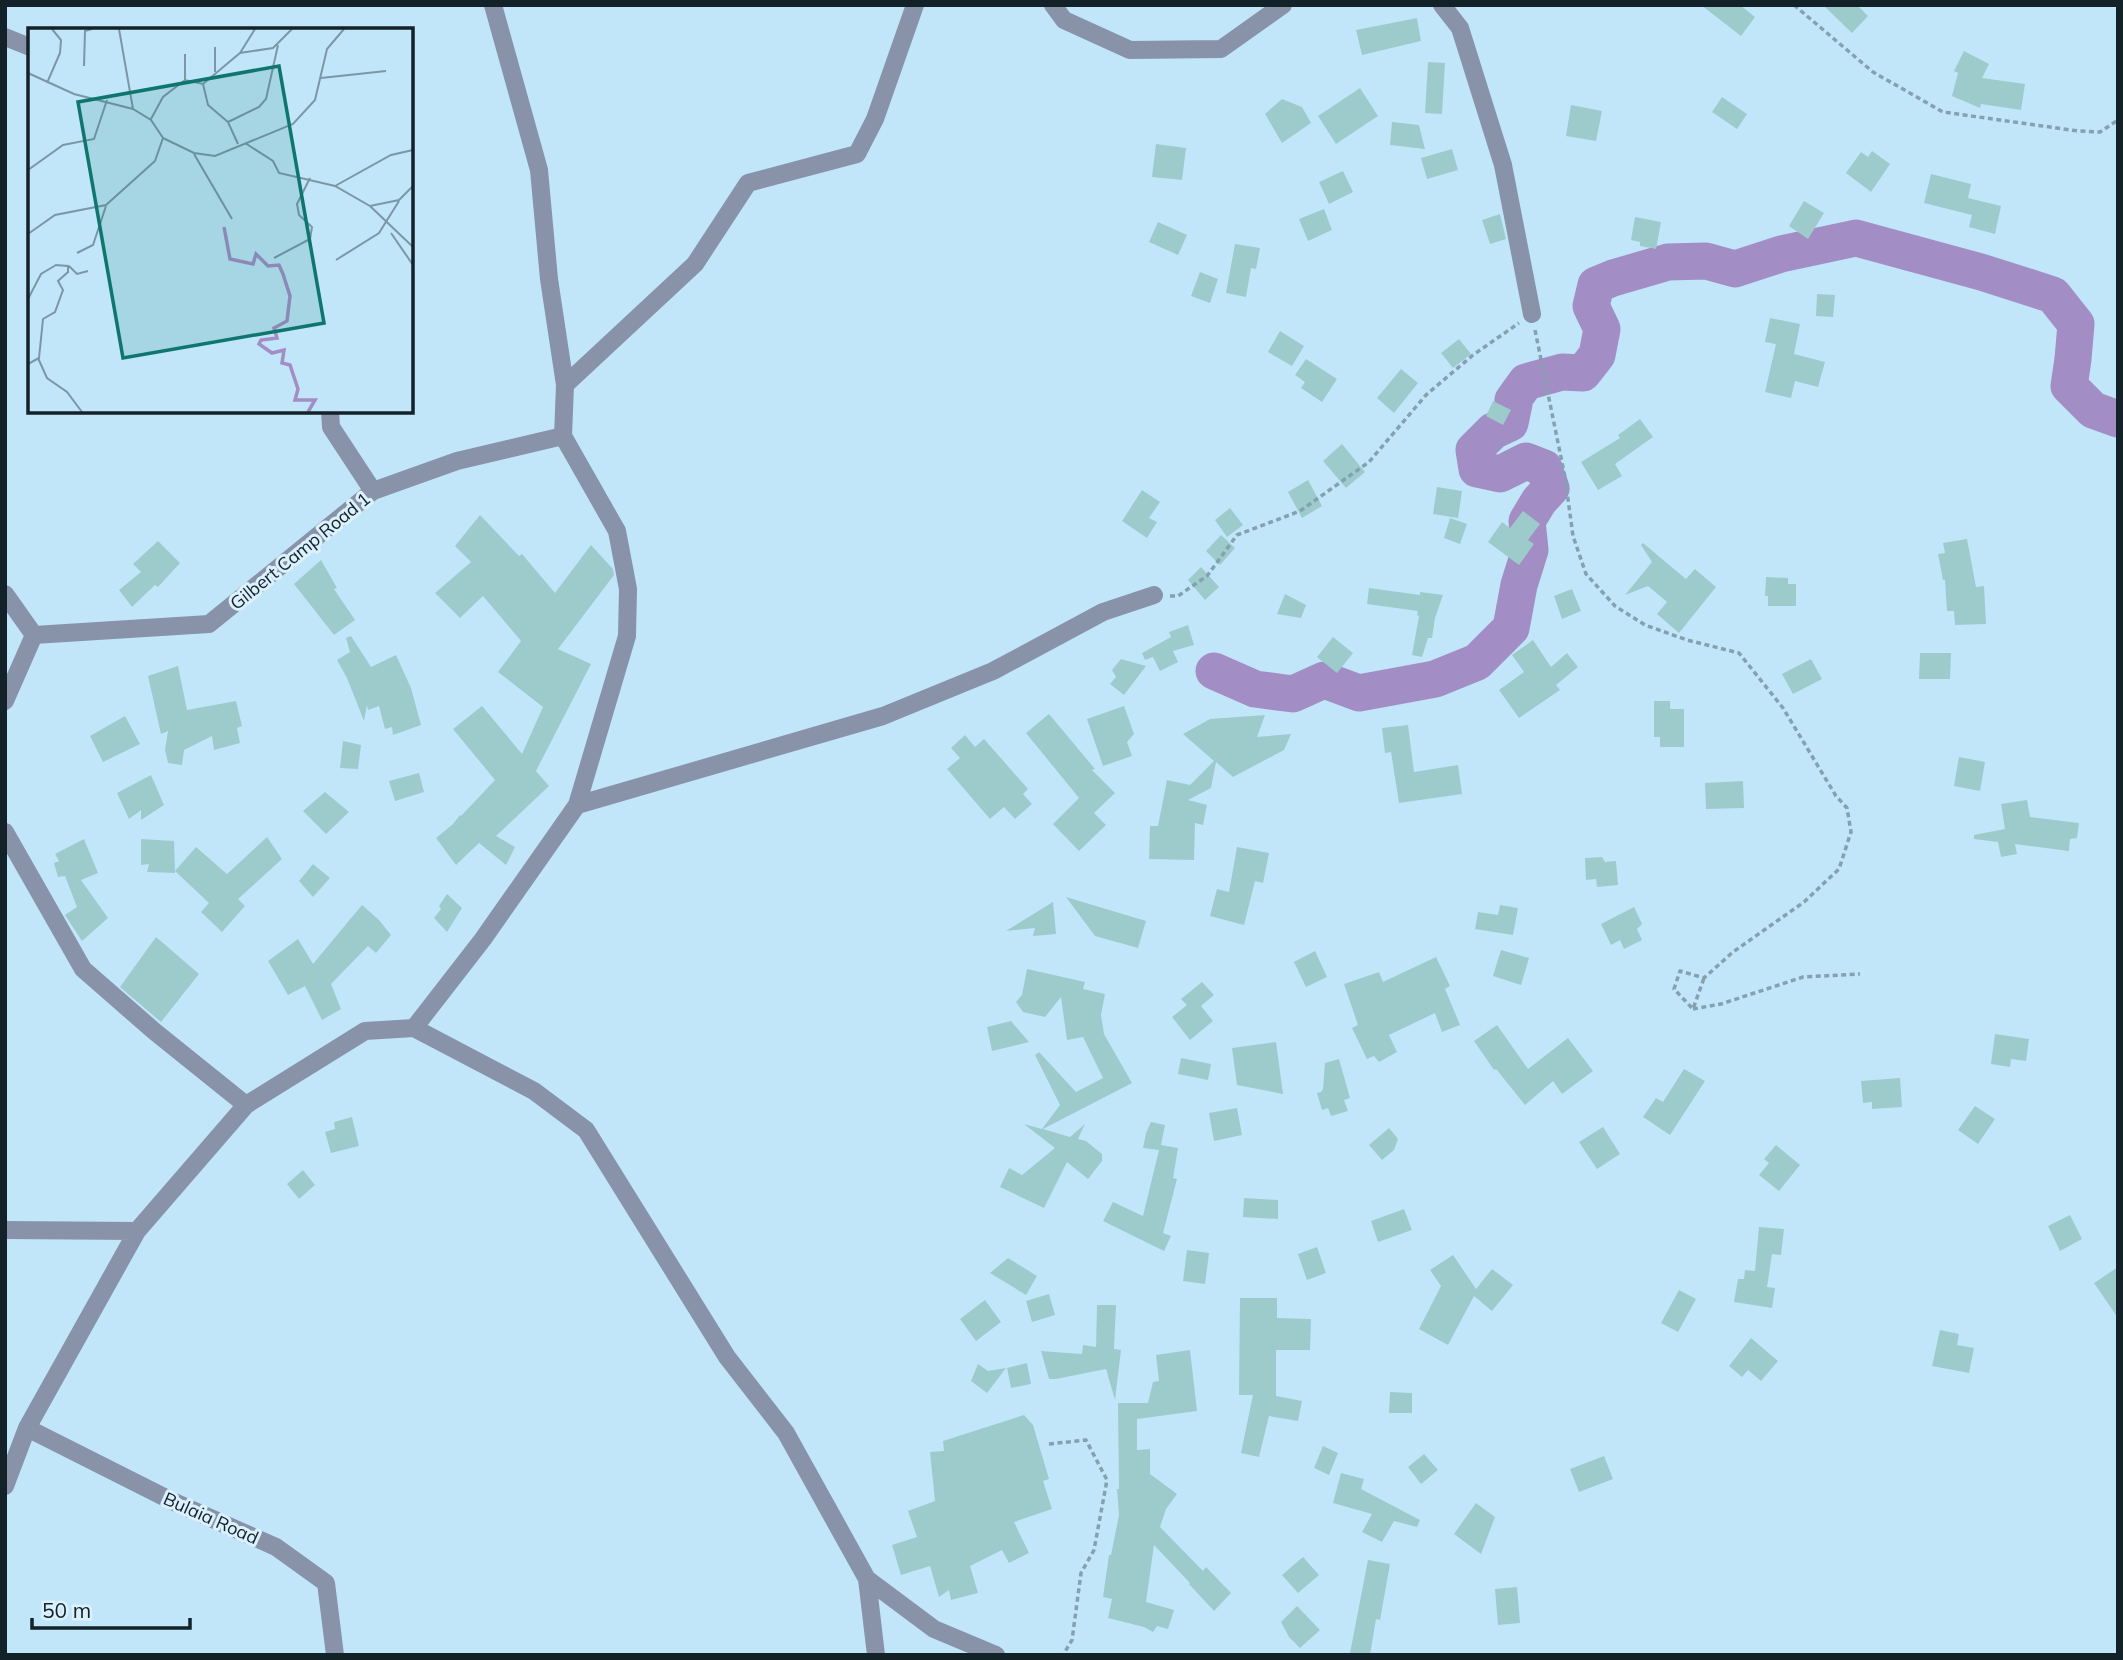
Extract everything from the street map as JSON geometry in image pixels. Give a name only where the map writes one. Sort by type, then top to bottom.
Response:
[{"type":"street","points":[[414,1028],[483,939],[577,805],[627,636],[628,589],[617,531],[563,436],[565,385],[549,279],[539,170],[493,5]]},
{"type":"street","points":[[565,385],[695,264],[748,183],[857,154],[875,119],[915,5]]},
{"type":"street","points":[[1053,5],[1064,20],[1130,50],[1221,49],[1283,5]]},
{"type":"street","points":[[1442,5],[1460,28],[1503,165],[1532,314]]},
{"type":"street","points":[[5,37],[28,46]]},
{"type":"street","points":[[330,413],[331,427],[373,491]]},
{"type":"street","name":"Gilbert Camp Road 1","points":[[34,635],[209,624],[373,491],[457,461],[563,436]]},
{"type":"street","points":[[5,594],[34,635],[5,701]]},
{"type":"street","points":[[577,805],[883,716],[993,671],[1103,612],[1154,595]]},
{"type":"street","points":[[5,832],[83,969],[154,1031],[246,1105]]},
{"type":"street","points":[[5,1486],[27,1428],[136,1231],[246,1105],[365,1031],[414,1028],[534,1091],[586,1130],[727,1357],[786,1433],[867,1579],[876,1655]]},
{"type":"street","points":[[5,1230],[136,1231]]},
{"type":"street","name":"Bulaia Road","points":[[27,1428],[172,1501],[276,1547],[326,1583],[335,1655]]},
{"type":"street","points":[[867,1579],[934,1629],[996,1655]]},
{"type":"path","points":[[1794,5],[1873,72],[1943,112],[2100,132],[2118,120]]},
{"type":"path","points":[[1154,595],[1178,596],[1207,576],[1237,535],[1300,511],[1368,462],[1426,395],[1473,355],[1532,314],[1565,477],[1573,536],[1586,574],[1615,606],[1644,625],[1687,640],[1739,653],[1783,708],[1836,796],[1847,808],[1851,832],[1839,869],[1804,902],[1733,953],[1704,978],[1693,1009]]},
{"type":"path","points":[[1693,1009],[1674,989],[1680,971],[1704,978]]},
{"type":"path","points":[[1693,1009],[1721,1004],[1803,977],[1860,974]]},
{"type":"path","points":[[1049,1444],[1086,1440],[1107,1480],[1094,1550],[1081,1573],[1072,1640],[1063,1655]]},
{"type":"building","points":[[1701,5],[1740,5],[1755,17],[1741,36]]},
{"type":"building","points":[[1823,5],[1857,5],[1868,16],[1852,33]]},
{"type":"building","points":[[1417,18],[1421,41],[1362,55],[1356,30]]},
{"type":"building","points":[[1964,51],[1989,64],[1982,78],[2025,84],[2021,110],[1981,104],[1980,108],[1952,96],[1958,73],[1954,71]]},
{"type":"building","points":[[1428,62],[1445,63],[1442,114],[1425,113]]},
{"type":"building","points":[[1360,88],[1378,116],[1336,144],[1318,116]]},
{"type":"building","points":[[1722,97],[1747,114],[1737,129],[1712,112]]},
{"type":"building","points":[[1282,99],[1302,107],[1311,123],[1282,143],[1265,114]]},
{"type":"building","points":[[1571,105],[1602,111],[1596,141],[1566,136]]},
{"type":"building","points":[[1392,122],[1419,125],[1425,149],[1390,145]]},
{"type":"building","points":[[1156,144],[1186,148],[1182,180],[1152,177]]},
{"type":"building","points":[[1452,149],[1458,170],[1427,179],[1421,158]]},
{"type":"building","points":[[1872,151],[1890,164],[1871,192],[1846,173],[1861,152],[1868,157]]},
{"type":"building","points":[[1343,171],[1353,192],[1329,204],[1319,182]]},
{"type":"building","points":[[1931,174],[1971,184],[1968,198],[2001,206],[1995,234],[1969,227],[1972,215],[1924,203]]},
{"type":"building","points":[[1804,201],[1824,213],[1808,239],[1789,226]]},
{"type":"building","points":[[1324,209],[1332,230],[1308,241],[1299,219]]},
{"type":"building","points":[[1500,214],[1506,239],[1490,244],[1482,220]]},
{"type":"building","points":[[1635,217],[1661,222],[1656,249],[1640,246],[1640,242],[1631,240]]},
{"type":"building","points":[[1158,222],[1187,235],[1178,255],[1149,242]]},
{"type":"building","points":[[1235,244],[1260,248],[1256,269],[1251,268],[1246,297],[1226,293]]},
{"type":"building","points":[[1200,272],[1218,279],[1210,303],[1191,296]]},
{"type":"building","points":[[1817,294],[1835,295],[1833,317],[1816,316]]},
{"type":"building","points":[[1770,318],[1800,324],[1794,354],[1825,362],[1818,387],[1795,381],[1791,398],[1765,392],[1776,344],[1765,342]]},
{"type":"building","points":[[1280,331],[1304,346],[1292,366],[1268,352]]},
{"type":"building","points":[[1459,339],[1471,354],[1453,368],[1441,353]]},
{"type":"building","points":[[1306,359],[1337,379],[1322,402],[1301,388],[1305,382],[1295,375]]},
{"type":"building","points":[[1401,369],[1418,383],[1394,413],[1377,398]]},
{"type":"building","points":[[1493,401],[1511,410],[1503,425],[1486,416]]},
{"type":"building","points":[[1640,419],[1653,437],[1615,464],[1622,476],[1598,490],[1581,462],[1620,438],[1618,435]]},
{"type":"building","points":[[1342,444],[1365,472],[1346,488],[1323,461]]},
{"type":"building","points":[[1308,480],[1322,506],[1302,518],[1288,492]]},
{"type":"building","points":[[1437,487],[1462,491],[1458,518],[1433,514]]},
{"type":"building","points":[[1142,490],[1160,502],[1149,518],[1157,522],[1147,538],[1122,521]]},
{"type":"building","points":[[1230,508],[1243,525],[1227,537],[1215,520]]},
{"type":"building","points":[[1523,511],[1540,524],[1528,540],[1534,544],[1519,565],[1488,542],[1502,522],[1510,528]]},
{"type":"building","points":[[480,515],[519,556],[522,554],[555,593],[591,545],[613,569],[614,575],[558,649],[591,664],[536,771],[549,786],[496,836],[515,847],[506,865],[479,843],[456,865],[436,838],[495,780],[453,729],[482,706],[522,754],[543,707],[498,672],[521,641],[483,596],[460,618],[435,593],[471,562],[455,546]]},
{"type":"building","points":[[1450,518],[1467,524],[1460,544],[1444,538]]},
{"type":"building","points":[[1221,535],[1235,548],[1220,565],[1206,551]]},
{"type":"building","points":[[1967,539],[1976,587],[1984,586],[1986,624],[1955,625],[1954,611],[1947,611],[1945,580],[1938,554],[1945,553],[1943,543]]},
{"type":"building","points":[[158,541],[180,563],[158,587],[155,585],[132,607],[119,590],[141,572],[133,564]]},
{"type":"building","points":[[1643,543],[1686,579],[1695,569],[1716,587],[1679,633],[1657,614],[1667,602],[1648,586],[1625,595],[1652,562],[1641,545]]},
{"type":"building","points":[[321,560],[337,588],[334,589],[355,620],[334,635],[294,584]]},
{"type":"building","points":[[1201,567],[1219,587],[1205,600],[1188,580]]},
{"type":"building","points":[[1766,577],[1788,578],[1788,584],[1796,584],[1796,606],[1768,606],[1768,596],[1765,596]]},
{"type":"building","points":[[1369,588],[1420,595],[1420,592],[1443,595],[1432,638],[1428,638],[1422,657],[1412,655],[1418,611],[1367,604]]},
{"type":"building","points":[[1572,589],[1581,611],[1562,619],[1554,596]]},
{"type":"building","points":[[1285,594],[1306,605],[1301,618],[1277,614]]},
{"type":"building","points":[[1188,625],[1194,645],[1173,651],[1178,662],[1160,671],[1153,657],[1145,660],[1142,653],[1171,637],[1169,632]]},
{"type":"building","points":[[351,636],[371,667],[396,655],[411,688],[421,725],[393,735],[392,727],[385,729],[379,706],[368,710],[367,705],[364,721],[337,660],[350,652],[346,638]]},
{"type":"building","points":[[1333,637],[1353,653],[1337,673],[1317,657]]},
{"type":"building","points":[[1533,640],[1551,667],[1567,653],[1578,667],[1556,685],[1560,690],[1519,718],[1499,690],[1524,672],[1512,655]]},
{"type":"building","points":[[1920,653],[1951,653],[1950,679],[1919,679]]},
{"type":"building","points":[[1121,659],[1146,666],[1124,695],[1110,684],[1116,677],[1112,670]]},
{"type":"building","points":[[1811,659],[1822,679],[1793,694],[1782,674]]},
{"type":"building","points":[[178,666],[187,710],[236,701],[242,726],[237,728],[240,743],[214,750],[212,736],[184,750],[182,765],[168,763],[165,750],[168,731],[161,734],[148,676]]},
{"type":"building","points":[[1654,701],[1670,701],[1670,709],[1684,709],[1684,747],[1660,747],[1660,737],[1654,737]]},
{"type":"building","points":[[1124,706],[1134,734],[1127,742],[1132,756],[1103,766],[1087,719]]},
{"type":"building","points":[[1049,714],[1095,769],[1092,770],[1115,793],[1094,813],[1106,825],[1079,851],[1053,824],[1079,798],[1026,733]]},
{"type":"building","points":[[1265,715],[1257,737],[1291,734],[1284,750],[1233,777],[1216,762],[1211,788],[1188,800],[1207,805],[1203,825],[1195,823],[1194,860],[1149,859],[1150,826],[1158,826],[1167,780],[1190,785],[1214,761],[1183,734],[1210,719]]},
{"type":"building","points":[[125,716],[140,744],[103,762],[90,736]]},
{"type":"building","points":[[1408,725],[1414,772],[1458,765],[1462,794],[1399,803],[1391,752],[1385,753],[1382,728]]},
{"type":"building","points":[[965,735],[975,747],[984,739],[1028,789],[1023,794],[1032,804],[1015,819],[1004,807],[990,819],[947,769],[960,758],[951,748]]},
{"type":"building","points":[[343,741],[361,745],[358,769],[340,768]]},
{"type":"building","points":[[1959,757],[1985,762],[1980,791],[1954,786]]},
{"type":"building","points":[[419,773],[424,792],[395,801],[389,781]]},
{"type":"building","points":[[151,775],[164,805],[141,820],[141,810],[129,819],[117,793]]},
{"type":"building","points":[[1743,781],[1744,808],[1706,809],[1705,783]]},
{"type":"building","points":[[325,792],[349,812],[326,834],[303,811]]},
{"type":"building","points":[[2027,800],[2030,817],[2079,823],[2077,838],[2070,839],[2069,851],[2015,844],[2017,854],[2001,857],[1998,842],[1974,839],[1974,835],[2005,829],[2001,804]]},
{"type":"building","points":[[267,837],[282,859],[238,899],[245,906],[222,932],[201,912],[209,903],[175,871],[196,847],[227,874]]},
{"type":"building","points":[[84,839],[98,873],[81,880],[108,918],[82,941],[65,915],[77,907],[65,876],[58,877],[54,863],[59,861],[55,854]]},
{"type":"building","points":[[141,839],[174,841],[175,873],[147,872],[149,864],[141,865]]},
{"type":"building","points":[[1237,847],[1269,853],[1263,883],[1255,881],[1244,925],[1210,916],[1217,889],[1229,892]]},
{"type":"building","points":[[1602,857],[1605,862],[1616,861],[1618,885],[1597,887],[1596,879],[1586,880],[1585,858]]},
{"type":"building","points":[[313,864],[330,878],[313,897],[299,881]]},
{"type":"building","points":[[447,894],[462,908],[447,932],[434,918]]},
{"type":"building","points":[[1066,897],[1146,921],[1138,948],[1095,936]]},
{"type":"building","points":[[1053,902],[1056,934],[1033,936],[1035,928],[1006,931]]},
{"type":"building","points":[[362,905],[391,935],[376,953],[368,946],[331,984],[341,1009],[322,1020],[305,986],[288,995],[268,961],[298,939],[313,964]]},
{"type":"building","points":[[1500,905],[1518,908],[1513,935],[1475,929],[1478,912],[1498,915]]},
{"type":"building","points":[[1634,907],[1642,924],[1637,929],[1642,940],[1624,949],[1620,940],[1611,945],[1601,924]]},
{"type":"building","points":[[156,937],[199,974],[161,1022],[120,987]]},
{"type":"building","points":[[1501,950],[1529,958],[1521,985],[1493,976]]},
{"type":"building","points":[[1315,951],[1327,977],[1306,987],[1294,962]]},
{"type":"building","points":[[1436,957],[1450,986],[1445,989],[1460,1025],[1442,1032],[1435,1013],[1389,1035],[1397,1052],[1379,1062],[1374,1056],[1367,1059],[1352,1028],[1358,1025],[1344,984],[1379,972],[1383,982]]},
{"type":"building","points":[[1027,969],[1085,982],[1083,989],[1105,994],[1101,1015],[1104,1034],[1132,1083],[1043,1129],[1070,1137],[1085,1124],[1078,1139],[1086,1141],[1102,1154],[1102,1161],[1088,1179],[1067,1162],[1044,1208],[1000,1187],[1009,1168],[1022,1175],[1055,1148],[1024,1124],[1042,1129],[1060,1105],[1035,1055],[1039,1052],[1076,1092],[1103,1078],[1083,1037],[1067,1040],[1061,997],[1045,1017],[1023,1012],[1016,1002],[1022,995]]},
{"type":"building","points":[[1202,982],[1214,995],[1201,1006],[1213,1021],[1190,1040],[1172,1017],[1187,1005],[1181,999]]},
{"type":"building","points":[[1011,1021],[1029,1042],[992,1051],[987,1027]]},
{"type":"building","points":[[1497,1025],[1528,1069],[1568,1038],[1593,1071],[1562,1094],[1553,1081],[1525,1105],[1496,1069],[1494,1070],[1474,1041]]},
{"type":"building","points":[[1995,1034],[2029,1039],[2026,1061],[2011,1059],[2010,1067],[1991,1064]]},
{"type":"building","points":[[1276,1042],[1283,1094],[1237,1085],[1232,1048]]},
{"type":"building","points":[[1181,1058],[1211,1064],[1208,1080],[1178,1074]]},
{"type":"building","points":[[1339,1059],[1350,1098],[1344,1100],[1348,1111],[1331,1116],[1328,1108],[1322,1110],[1317,1093],[1323,1089],[1325,1063]]},
{"type":"building","points":[[1684,1069],[1705,1081],[1670,1135],[1643,1117],[1656,1098],[1663,1102]]},
{"type":"building","points":[[1900,1078],[1902,1107],[1872,1109],[1872,1102],[1863,1103],[1861,1081]]},
{"type":"building","points":[[1975,1106],[1995,1119],[1978,1144],[1958,1130]]},
{"type":"building","points":[[1237,1108],[1242,1135],[1214,1141],[1209,1113]]},
{"type":"building","points":[[352,1117],[359,1146],[331,1153],[325,1132],[335,1129],[334,1122]]},
{"type":"building","points":[[1151,1122],[1165,1125],[1161,1145],[1178,1148],[1173,1178],[1177,1179],[1163,1233],[1171,1236],[1164,1251],[1103,1221],[1113,1202],[1143,1216],[1159,1150],[1143,1148]]},
{"type":"building","points":[[1603,1127],[1620,1154],[1597,1169],[1579,1142]]},
{"type":"building","points":[[1389,1128],[1398,1139],[1394,1150],[1382,1160],[1369,1145]]},
{"type":"building","points":[[1776,1145],[1800,1165],[1779,1191],[1759,1175],[1769,1163],[1764,1159]]},
{"type":"building","points":[[303,1170],[315,1185],[299,1199],[287,1184]]},
{"type":"building","points":[[1244,1198],[1278,1200],[1278,1219],[1243,1217]]},
{"type":"building","points":[[1404,1209],[1412,1230],[1378,1242],[1371,1221]]},
{"type":"building","points":[[2070,1215],[2082,1239],[2060,1251],[2048,1226]]},
{"type":"building","points":[[1759,1227],[1784,1229],[1781,1255],[1772,1254],[1767,1287],[1775,1288],[1772,1308],[1734,1302],[1738,1279],[1744,1279],[1745,1270],[1755,1271]]},
{"type":"building","points":[[1317,1247],[1326,1273],[1307,1280],[1298,1254]]},
{"type":"building","points":[[1187,1250],[1209,1253],[1205,1284],[1183,1281]]},
{"type":"building","points":[[1453,1255],[1476,1289],[1492,1269],[1513,1285],[1492,1311],[1474,1296],[1448,1345],[1419,1329],[1441,1286],[1430,1270]]},
{"type":"building","points":[[1008,1258],[1037,1276],[1026,1295],[990,1273]]},
{"type":"building","points":[[2118,1267],[2118,1318],[2094,1283]]},
{"type":"building","points":[[1679,1290],[1696,1299],[1678,1332],[1661,1323]]},
{"type":"building","points":[[1049,1294],[1055,1315],[1032,1322],[1026,1301]]},
{"type":"building","points":[[1240,1298],[1277,1298],[1277,1318],[1311,1319],[1310,1350],[1276,1350],[1276,1396],[1302,1401],[1298,1421],[1269,1416],[1259,1457],[1241,1453],[1253,1395],[1239,1395]]},
{"type":"building","points":[[985,1300],[1001,1322],[976,1341],[960,1319]]},
{"type":"building","points":[[1097,1305],[1116,1305],[1114,1349],[1121,1350],[1115,1400],[1106,1369],[1049,1379],[1041,1351],[1082,1354],[1083,1345],[1096,1347]]},
{"type":"building","points":[[1940,1330],[1959,1334],[1957,1345],[1974,1348],[1969,1373],[1932,1366]]},
{"type":"building","points":[[1751,1338],[1778,1361],[1761,1381],[1748,1370],[1742,1377],[1729,1366]]},
{"type":"building","points":[[1190,1350],[1197,1411],[1137,1419],[1137,1450],[1150,1449],[1150,1474],[1177,1494],[1166,1509],[1160,1527],[1203,1571],[1206,1567],[1231,1593],[1214,1611],[1154,1545],[1146,1602],[1174,1610],[1168,1629],[1157,1626],[1153,1632],[1144,1627],[1108,1618],[1112,1599],[1103,1597],[1109,1555],[1119,1515],[1118,1403],[1148,1403],[1153,1382],[1159,1381],[1156,1355]]},
{"type":"building","points":[[1027,1363],[1031,1384],[1011,1388],[1007,1368]]},
{"type":"building","points":[[978,1364],[988,1371],[1006,1368],[987,1393],[971,1381]]},
{"type":"building","points":[[1390,1392],[1412,1393],[1412,1413],[1389,1413]]},
{"type":"building","points":[[1024,1415],[1033,1425],[1049,1479],[1043,1481],[1052,1509],[1014,1522],[1029,1553],[1009,1563],[1002,1550],[970,1566],[978,1593],[951,1600],[949,1590],[939,1597],[930,1566],[901,1575],[892,1545],[917,1537],[908,1511],[935,1501],[930,1452],[944,1451],[943,1441]]},
{"type":"building","points":[[1323,1446],[1338,1453],[1329,1475],[1314,1468]]},
{"type":"building","points":[[1424,1454],[1438,1470],[1421,1484],[1408,1467]]},
{"type":"building","points":[[1604,1456],[1613,1479],[1579,1492],[1570,1469]]},
{"type":"building","points":[[1341,1473],[1364,1479],[1361,1489],[1420,1520],[1417,1527],[1394,1521],[1382,1542],[1362,1532],[1372,1514],[1333,1503]]},
{"type":"building","points":[[1476,1503],[1495,1517],[1481,1554],[1454,1534]]},
{"type":"building","points":[[1303,1557],[1319,1575],[1298,1593],[1282,1575]]},
{"type":"building","points":[[1368,1560],[1390,1564],[1380,1620],[1376,1619],[1370,1655],[1360,1655],[1350,1653]]},
{"type":"building","points":[[1517,1587],[1520,1623],[1498,1625],[1495,1589]]},
{"type":"building","points":[[1297,1606],[1320,1630],[1300,1648],[1289,1637],[1281,1622]]},
{"type":"waterway","points":[[1214,671],[1255,689],[1293,694],[1324,680],[1359,693],[1435,679],[1477,662],[1511,628],[1519,585],[1530,550],[1527,521],[1551,488],[1544,468],[1526,461],[1500,474],[1477,469],[1474,450],[1493,431],[1510,423],[1513,400],[1526,382],[1562,372],[1583,373],[1597,355],[1602,329],[1591,306],[1596,285],[1668,262],[1706,261],[1735,269],[1781,254],[1856,238],[2053,295],[2076,324],[2069,386],[2093,410],[2118,419]]}]
